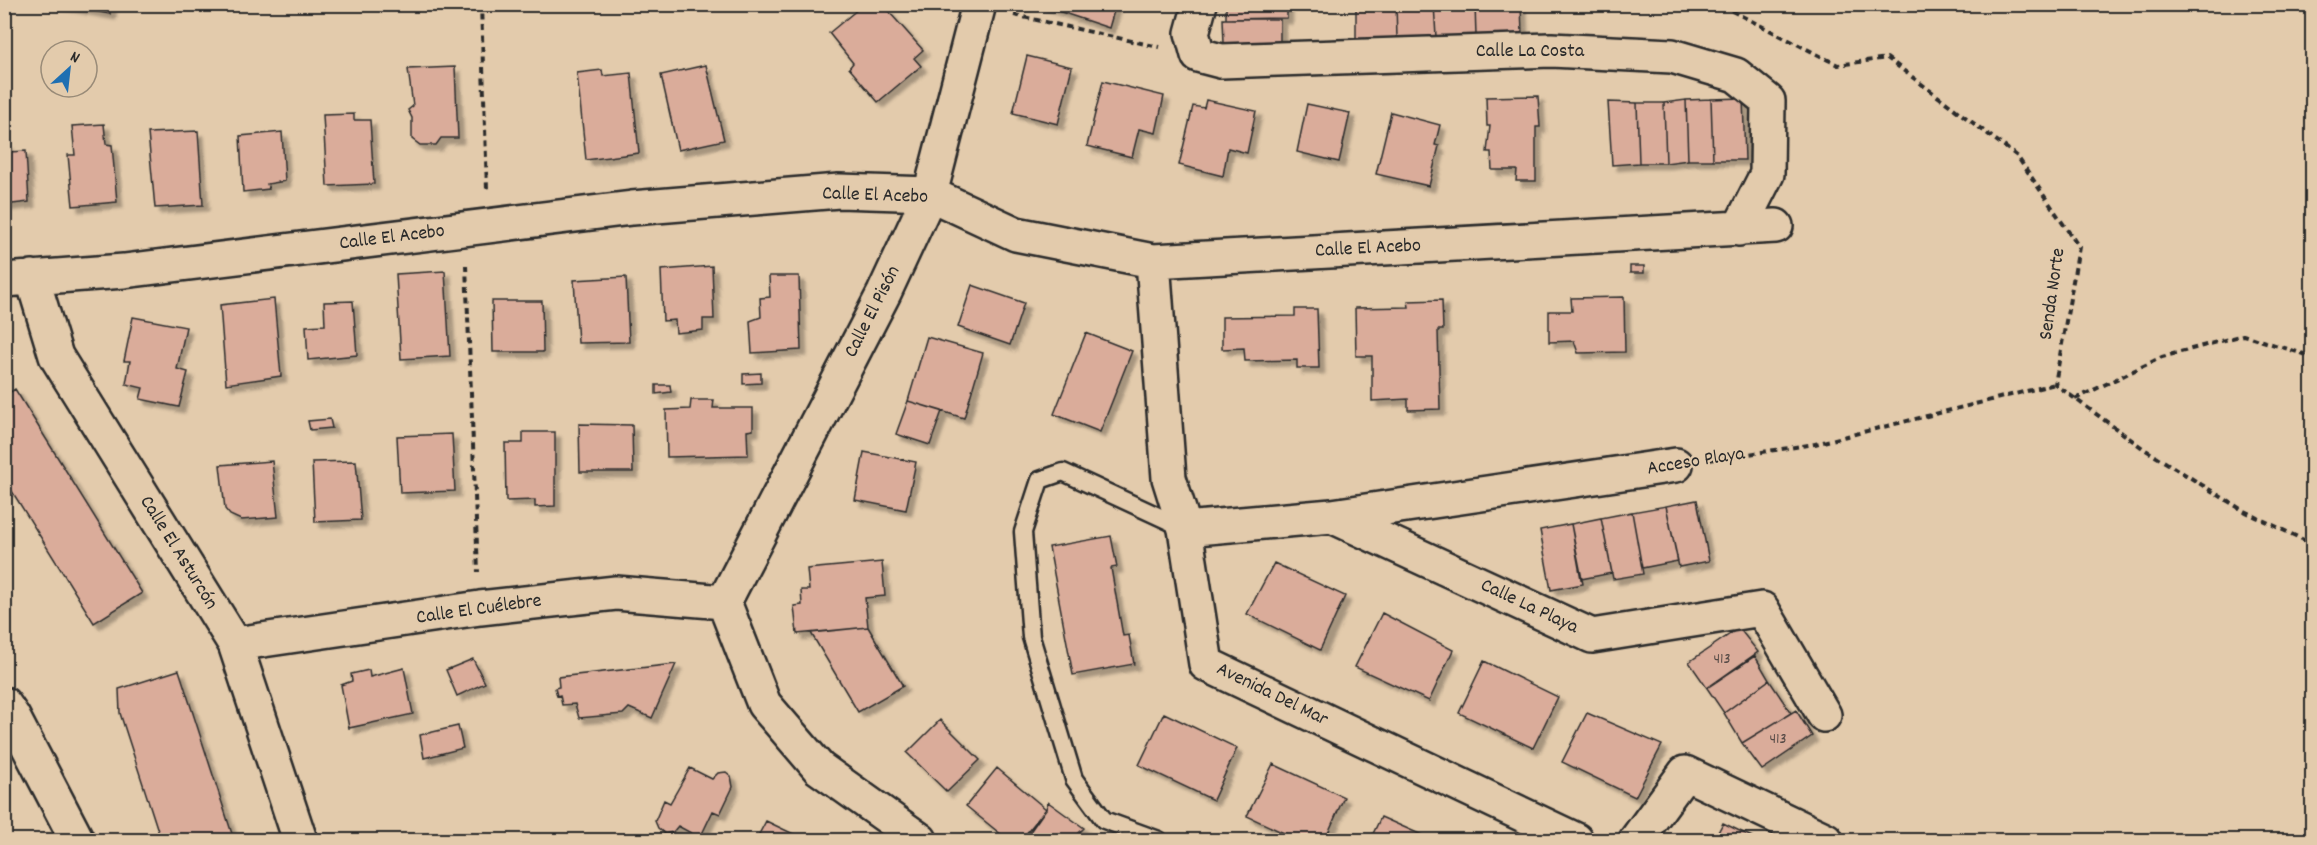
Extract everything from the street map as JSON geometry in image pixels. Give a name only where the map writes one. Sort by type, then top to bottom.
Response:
[{"type":"street","points":[[1198,55],[1192,33],[1200,4]]},
{"type":"street","name":"Calle El Pisón","points":[[724,602],[884,292],[930,195],[979,6]]},
{"type":"street","name":"Calle La Costa","points":[[1198,55],[1221,61],[1551,50],[1672,56],[1736,75],[1768,100],[1767,174],[1739,229]]},
{"type":"street","name":"Calle El Acebo","points":[[18,278],[124,271],[632,208],[839,191],[930,195],[1016,234],[1153,261],[1776,226]]},
{"type":"street","name":"Avenida Del Mar","points":[[1153,261],[1169,478],[1185,529],[1206,664],[1576,840]]},
{"type":"street","name":"Calle El Asturcón","points":[[18,278],[56,356],[235,645],[300,840]]},
{"type":"street","name":"Acceso Playa","points":[[1332,516],[1676,465]]},
{"type":"street","name":"Calle La Playa","points":[[1185,529],[1332,516],[1592,636],[1762,609],[1824,715]]},
{"type":"street","name":"Calle El Cuélebre","points":[[235,645],[480,608],[616,593],[724,602]]},
{"type":"street","points":[[724,602],[764,704],[819,768],[920,840]]},
{"type":"street","points":[[4,704],[77,840]]},
{"type":"street","points":[[1636,840],[1685,773],[1826,840]]},
{"type":"lane","points":[[1159,840],[1104,820],[1074,779],[1031,637],[1023,532],[1040,480],[1063,472],[1185,529]]},
{"type":"path","points":[[480,608],[465,252],[477,227],[487,193],[481,4]]},
{"type":"path","name":"Senda Norte","points":[[1724,4],[1732,11],[1838,65],[1887,58],[2017,156],[2079,247],[2055,384]]},
{"type":"path","points":[[979,6],[1198,55]]},
{"type":"path","points":[[2075,399],[2162,357],[2243,335],[2304,354],[2313,360]]},
{"type":"path","points":[[2055,384],[2144,449],[2244,511],[2313,544]]},
{"type":"path","name":"Acceso Playa","points":[[1676,465],[1815,444],[2055,384]]},
{"type":"building","points":[[57,4],[111,4],[110,14]]},
{"type":"building","points":[[864,4],[882,4],[923,50],[914,58],[921,66],[878,102],[849,68],[853,63],[829,33]]},
{"type":"building","points":[[1037,4],[1116,4],[1109,28]]},
{"type":"building","points":[[1226,4],[1287,4],[1287,18],[1226,19]]},
{"type":"building","points":[[1356,4],[1396,4],[1397,38],[1356,39]]},
{"type":"building","points":[[1396,4],[1434,4],[1436,37],[1397,38]]},
{"type":"building","points":[[1434,4],[1475,4],[1476,36],[1436,37]]},
{"type":"building","points":[[1475,4],[1521,4],[1522,34],[1476,36]]},
{"type":"building","points":[[1223,19],[1280,19],[1280,43],[1224,43]]},
{"type":"building","points":[[1027,56],[1072,67],[1058,124],[1013,113]]},
{"type":"building","points":[[706,65],[724,140],[678,150],[661,75]]},
{"type":"building","points":[[455,67],[458,138],[441,138],[436,145],[420,145],[412,139],[412,118],[408,110],[413,106],[408,69]]},
{"type":"building","points":[[602,70],[603,76],[631,73],[639,153],[586,160],[577,73]]},
{"type":"building","points":[[1103,81],[1164,96],[1156,133],[1139,129],[1132,157],[1087,146]]},
{"type":"building","points":[[1538,96],[1540,127],[1536,127],[1536,181],[1516,181],[1517,170],[1492,170],[1491,152],[1487,152],[1490,126],[1487,126],[1486,97]]},
{"type":"building","points":[[1743,98],[1745,160],[1713,160],[1711,99]]},
{"type":"building","points":[[1711,99],[1713,160],[1688,160],[1686,100]]},
{"type":"building","points":[[1206,100],[1256,111],[1247,153],[1228,148],[1223,176],[1179,165],[1193,106],[1204,108]]},
{"type":"building","points":[[1686,100],[1688,160],[1666,163],[1664,103]]},
{"type":"building","points":[[1608,102],[1637,103],[1639,163],[1612,165]]},
{"type":"building","points":[[1637,103],[1664,103],[1666,163],[1639,163]]},
{"type":"building","points":[[1307,104],[1350,113],[1339,162],[1297,152]]},
{"type":"building","points":[[1391,112],[1440,125],[1435,145],[1439,146],[1429,186],[1376,174]]},
{"type":"building","points":[[354,114],[354,120],[370,120],[374,184],[327,186],[323,115]]},
{"type":"building","points":[[104,124],[106,144],[112,145],[117,202],[73,206],[68,155],[75,155],[72,126]]},
{"type":"building","points":[[198,131],[203,205],[155,208],[148,133]]},
{"type":"building","points":[[282,132],[285,181],[267,184],[269,189],[243,192],[240,136]]},
{"type":"building","points":[[4,144],[8,144],[9,152],[26,151],[29,202],[4,205]]},
{"type":"building","points":[[712,266],[714,319],[703,319],[703,330],[676,333],[675,320],[663,321],[661,270]]},
{"type":"building","points":[[1630,266],[1644,266],[1644,273],[1630,273]]},
{"type":"building","points":[[445,271],[450,356],[401,359],[396,274]]},
{"type":"building","points":[[769,276],[799,276],[801,350],[752,353],[750,321],[761,317],[760,298],[770,297]]},
{"type":"building","points":[[626,277],[629,342],[578,343],[574,280]]},
{"type":"building","points":[[972,285],[1024,303],[1010,345],[958,327]]},
{"type":"building","points":[[1624,297],[1625,352],[1578,353],[1574,341],[1549,342],[1549,311],[1572,311],[1571,298]]},
{"type":"building","points":[[274,299],[281,376],[226,384],[220,305]]},
{"type":"building","points":[[1442,300],[1443,330],[1438,330],[1440,409],[1408,410],[1408,399],[1372,401],[1372,356],[1356,356],[1355,308],[1409,307],[1408,301]]},
{"type":"building","points":[[353,301],[357,355],[308,360],[306,326],[325,325],[324,302]]},
{"type":"building","points":[[492,301],[542,301],[543,352],[493,352]]},
{"type":"building","points":[[1295,309],[1317,309],[1319,368],[1297,368],[1297,360],[1245,361],[1244,348],[1222,349],[1222,317],[1295,316]]},
{"type":"building","points":[[133,317],[186,327],[177,369],[188,372],[179,407],[140,399],[143,388],[126,384],[130,361],[124,361]]},
{"type":"building","points":[[1086,333],[1132,351],[1100,432],[1054,414]]},
{"type":"building","points":[[927,337],[983,353],[964,418],[908,401]]},
{"type":"building","points":[[761,373],[761,383],[743,384],[743,374]]},
{"type":"building","points":[[656,385],[670,385],[671,392],[656,394]]},
{"type":"building","points":[[15,389],[142,593],[94,623],[10,488],[4,491],[4,396]]},
{"type":"building","points":[[691,400],[714,400],[713,408],[753,408],[753,430],[747,431],[748,455],[667,457],[666,410],[690,409]]},
{"type":"building","points":[[908,401],[942,411],[930,445],[896,434]]},
{"type":"building","points":[[330,419],[332,428],[310,430],[308,421]]},
{"type":"building","points":[[579,424],[632,425],[633,472],[580,472]]},
{"type":"building","points":[[523,432],[555,432],[555,506],[535,507],[535,500],[506,501],[505,443],[523,443]]},
{"type":"building","points":[[452,434],[455,491],[400,493],[397,436]]},
{"type":"building","points":[[864,452],[916,462],[906,510],[855,500]]},
{"type":"building","points":[[272,461],[278,517],[241,520],[230,515],[225,509],[220,465]]},
{"type":"building","points":[[356,461],[361,520],[315,522],[312,462]]},
{"type":"building","points":[[1697,500],[1709,561],[1679,567],[1666,506]]},
{"type":"building","points":[[1666,506],[1678,561],[1642,568],[1632,512]]},
{"type":"building","points":[[1632,512],[1643,574],[1613,579],[1601,518]]},
{"type":"building","points":[[1601,518],[1612,573],[1581,579],[1571,524]]},
{"type":"building","points":[[1571,524],[1583,584],[1551,590],[1540,530]]},
{"type":"building","points":[[1111,536],[1117,567],[1111,568],[1123,636],[1129,635],[1134,664],[1073,675],[1049,547]]},
{"type":"building","points":[[882,562],[885,596],[865,598],[868,627],[797,634],[794,606],[802,605],[801,590],[809,590],[807,569]]},
{"type":"building","points":[[1274,563],[1345,596],[1320,650],[1247,614]]},
{"type":"building","points":[[1382,613],[1453,650],[1429,701],[1355,667]]},
{"type":"building","points":[[868,627],[903,686],[858,712],[811,633]]},
{"type":"building","points":[[1739,628],[1758,652],[1707,688],[1689,662]]},
{"type":"building","points":[[1755,656],[1769,680],[1724,713],[1707,688]]},
{"type":"building","points":[[473,659],[485,683],[457,696],[446,670]]},
{"type":"building","points":[[1484,661],[1558,697],[1533,748],[1459,713]]},
{"type":"building","points":[[676,664],[652,718],[629,708],[623,714],[579,718],[575,704],[562,705],[560,695],[557,696],[555,688],[559,687],[558,677]]},
{"type":"building","points":[[404,668],[413,714],[349,728],[341,685],[352,681],[351,674],[369,670],[370,677]]},
{"type":"building","points":[[179,670],[234,840],[161,840],[120,713],[119,689]]},
{"type":"building","points":[[1769,680],[1791,713],[1742,743],[1724,713]]},
{"type":"building","points":[[1796,710],[1812,736],[1762,770],[1742,743]]},
{"type":"building","points":[[1164,713],[1237,748],[1213,800],[1139,765]]},
{"type":"building","points":[[1587,713],[1662,745],[1635,797],[1562,762]]},
{"type":"building","points":[[940,720],[980,760],[947,792],[907,753]]},
{"type":"building","points":[[458,726],[463,748],[424,758],[420,735]]},
{"type":"building","points":[[1273,764],[1344,797],[1325,840],[1299,840],[1247,816]]},
{"type":"building","points":[[690,768],[712,779],[718,773],[726,772],[731,776],[733,787],[720,814],[713,811],[700,838],[678,826],[673,832],[665,834],[658,828],[655,821],[664,800],[670,803]]},
{"type":"building","points":[[997,768],[1046,809],[1021,840],[1008,840],[966,806]]},
{"type":"building","points":[[1048,802],[1084,828],[1079,833],[1089,840],[1033,840],[1027,836],[1046,809]]},
{"type":"building","points":[[1381,817],[1433,840],[1370,840]]},
{"type":"building","points":[[766,821],[806,840],[756,840]]},
{"type":"building","points":[[1723,823],[1752,837],[1751,840],[1714,840]]}]
